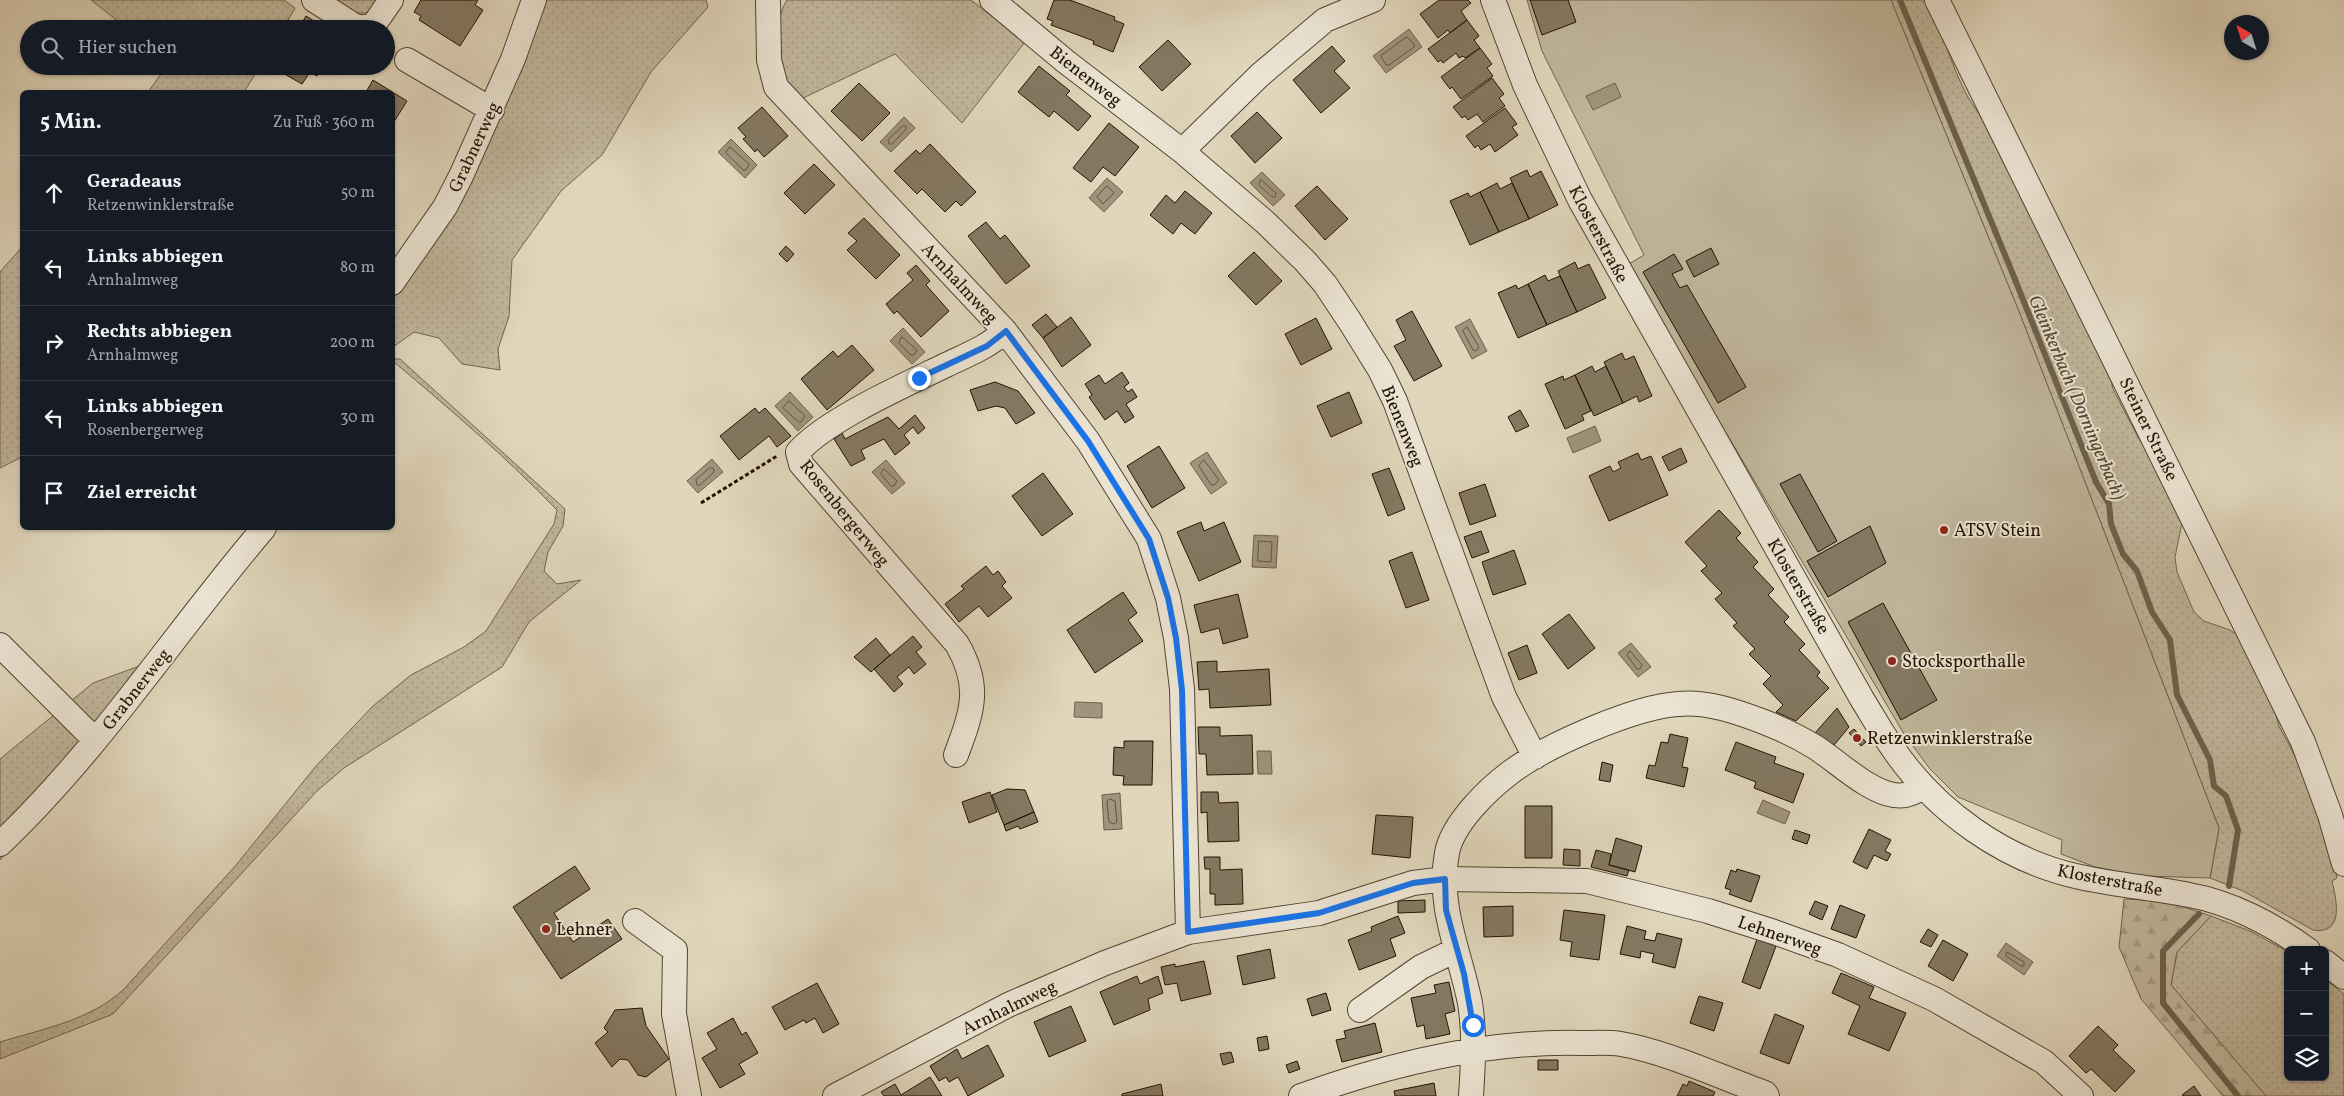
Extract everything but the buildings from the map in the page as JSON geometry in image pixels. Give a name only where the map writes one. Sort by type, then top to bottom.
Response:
[{"type":"street","points":[[314,0],[345,20]]},
{"type":"street","points":[[378,20],[392,0]]},
{"type":"street","name":"Grabnerweg","points":[[395,279],[445,207],[492,110],[534,0]]},
{"type":"street","name":"Arnhalmweg","points":[[768,0],[769,60],[776,87],[1006,331],[1088,441],[1149,539],[1168,598],[1176,638],[1182,690],[1188,932]]},
{"type":"street","name":"Bienenweg","points":[[992,0],[1065,61],[1182,151],[1266,223],[1305,261],[1325,284],[1350,320],[1380,370],[1395,401],[1504,697],[1535,757]]},
{"type":"street","points":[[1182,151],[1260,75],[1325,20],[1373,0]]},
{"type":"street","name":"Klosterstraße","points":[[1492,0],[1525,85],[1558,156],[1621,276],[1862,699],[1892,748],[1923,786],[1984,837],[2020,856],[2079,877],[2190,895],[2219,902],[2247,914],[2301,946]]},
{"type":"street","name":"Steiner Straße","points":[[1937,0],[2299,734],[2322,790],[2344,864]]},
{"type":"street","points":[[407,60],[492,110]]},
{"type":"street","name":"Rosenbergerweg","points":[[956,755],[971,716],[972,688],[966,660],[957,644],[801,464],[798,452],[805,444],[837,423],[919,378],[987,346],[1006,331]]},
{"type":"street","name":"Grabnerweg","points":[[0,844],[68,772],[95,740],[217,584],[262,530]]},
{"type":"street","points":[[0,645],[95,740]]},
{"type":"street","points":[[1471,1096],[1474,1050],[1470,1004],[1446,910],[1445,879],[1447,851],[1456,831],[1473,807],[1505,776],[1535,757],[1629,714],[1655,706],[1680,703],[1708,706],[1735,712],[1787,732],[1814,747],[1865,781],[1893,795],[1915,793],[1923,786]]},
{"type":"street","name":"Arnhalmweg","points":[[836,1096],[1008,1005],[1105,963],[1188,932],[1319,913],[1413,883],[1445,879]]},
{"type":"street","name":"Lehnerweg","points":[[1445,879],[1587,881],[1708,910],[1774,932],[1838,955],[1934,999],[2044,1062],[2081,1096]]},
{"type":"street","points":[[635,920],[674,950],[674,1014],[689,1096]]},
{"type":"street","points":[[1360,1010],[1421,967],[1456,950]]},
{"type":"street","points":[[1301,1096],[1412,1063],[1474,1050],[1547,1042],[1620,1044],[1654,1053],[1764,1093],[1767,1096]]},
{"type":"path","points":[[701,503],[778,455],[798,452]]},
{"type":"green space","points":[[91,0],[284,0],[295,8],[288,20],[117,20]]},
{"type":"green space","points":[[332,0],[382,0],[370,11],[358,13]]},
{"type":"green space","points":[[539,0],[706,0],[708,7],[651,72],[602,155],[561,191],[512,260],[509,316],[498,349],[500,370],[462,364],[439,338],[414,332],[395,346],[395,287]]},
{"type":"green space","points":[[787,0],[971,0],[1025,42],[962,123],[895,54],[801,99],[790,90],[784,80],[778,58],[779,20]]},
{"type":"green space","name":"ATSV Stein","points":[[1527,0],[1891,0],[2018,309],[2219,828],[2210,878],[2143,876],[2095,867],[2061,854],[2062,840],[1958,797],[1930,769],[1904,734],[1627,265],[1644,255],[1542,51]]},
{"type":"green space","points":[[1891,0],[1928,0],[1962,85],[1990,129],[2107,363],[2113,389],[2139,439],[2154,460],[2182,523],[2175,557],[2177,572],[2194,612],[2204,621],[2230,630],[2243,639],[2274,708],[2279,726],[2312,788],[2326,827],[2337,878],[2332,881],[2336,898],[2336,915],[2330,927],[2323,930],[2313,930],[2243,891],[2210,878],[2219,828],[2018,309]]},
{"type":"green space","points":[[160,75],[254,75],[245,90],[149,90]]},
{"type":"green space","points":[[20,249],[20,458],[0,468],[0,272]]},
{"type":"green space","points":[[395,359],[400,359],[565,509],[563,526],[548,552],[544,571],[557,584],[581,580],[529,622],[502,667],[344,768],[317,791],[113,1014],[0,1059],[0,1042],[82,1016],[111,1000],[124,989],[237,864],[316,766],[373,706],[411,675],[464,647],[486,631],[554,524],[557,510],[518,471],[395,363]]},
{"type":"green space","points":[[172,654],[0,860],[0,759],[93,683]]},
{"type":"green space","points":[[2124,899],[2166,901],[2211,916],[2177,952],[2171,985],[2266,1096],[2223,1096],[2141,999],[2119,947]]},
{"type":"green space","points":[[2211,916],[2250,931],[2284,950],[2284,1081],[2329,1081],[2329,982],[2344,994],[2344,1096],[2266,1096],[2171,985],[2177,952]]},
{"type":"water","points":[[1409,29],[1422,47],[1386,73],[1373,56]]},
{"type":"water","points":[[1615,83],[1621,97],[1593,110],[1586,96]]},
{"type":"water","points":[[904,117],[915,128],[891,152],[880,142]]},
{"type":"water","points":[[731,139],[757,165],[745,178],[718,152]]},
{"type":"water","points":[[1262,172],[1285,195],[1273,206],[1250,183]]},
{"type":"water","points":[[1107,178],[1123,192],[1104,212],[1089,198]]},
{"type":"water","points":[[1470,319],[1487,351],[1472,359],[1455,327]]},
{"type":"water","points":[[903,328],[925,352],[912,364],[890,341]]},
{"type":"water","points":[[790,392],[813,417],[798,431],[775,406]]},
{"type":"water","points":[[1595,426],[1601,441],[1573,453],[1567,438]]},
{"type":"water","points":[[1207,452],[1227,483],[1211,494],[1190,463]]},
{"type":"water","points":[[712,459],[723,472],[698,493],[687,481]]},
{"type":"water","points":[[886,460],[905,483],[892,494],[872,472]]},
{"type":"water","points":[[1254,535],[1278,536],[1276,568],[1252,567]]},
{"type":"water","points":[[1631,643],[1651,667],[1638,677],[1618,653]]},
{"type":"water","points":[[1075,702],[1102,703],[1102,718],[1074,717]]},
{"type":"water","points":[[1257,751],[1271,751],[1272,774],[1258,774]]},
{"type":"water","points":[[1120,793],[1122,829],[1104,830],[1102,795]]},
{"type":"water","points":[[1763,800],[1790,812],[1785,824],[1757,813]]},
{"type":"water","points":[[2006,943],[2033,962],[2024,975],[1997,956]]},
{"type":"waterway","name":"Gleinkerbach (Dorningerbach)","points":[[1900,0],[2096,482],[2109,504],[2111,524],[2123,554],[2137,571],[2152,612],[2170,640],[2177,695],[2210,760],[2214,786],[2226,796],[2238,830],[2229,886]]},
{"type":"waterway","name":"Gleinkerbach (Dorningerbach)","points":[[2199,914],[2163,951],[2163,1003],[2238,1096]]},
{"type":"place","name":"ATSV Stein","points":[[1944,530]]},
{"type":"place","name":"Stocksporthalle","points":[[1892,661]]},
{"type":"place","name":"Retzenwinklerstraße","points":[[1857,738]]},
{"type":"place","name":"Lehner","points":[[546,929]]},
{"type":"route","points":[[919,378],[987,346],[1006,331],[1088,441],[1149,539],[1168,598],[1176,638],[1182,690],[1188,932],[1319,913],[1413,883],[1445,879],[1446,910],[1464,974],[1473,1025]]}]
